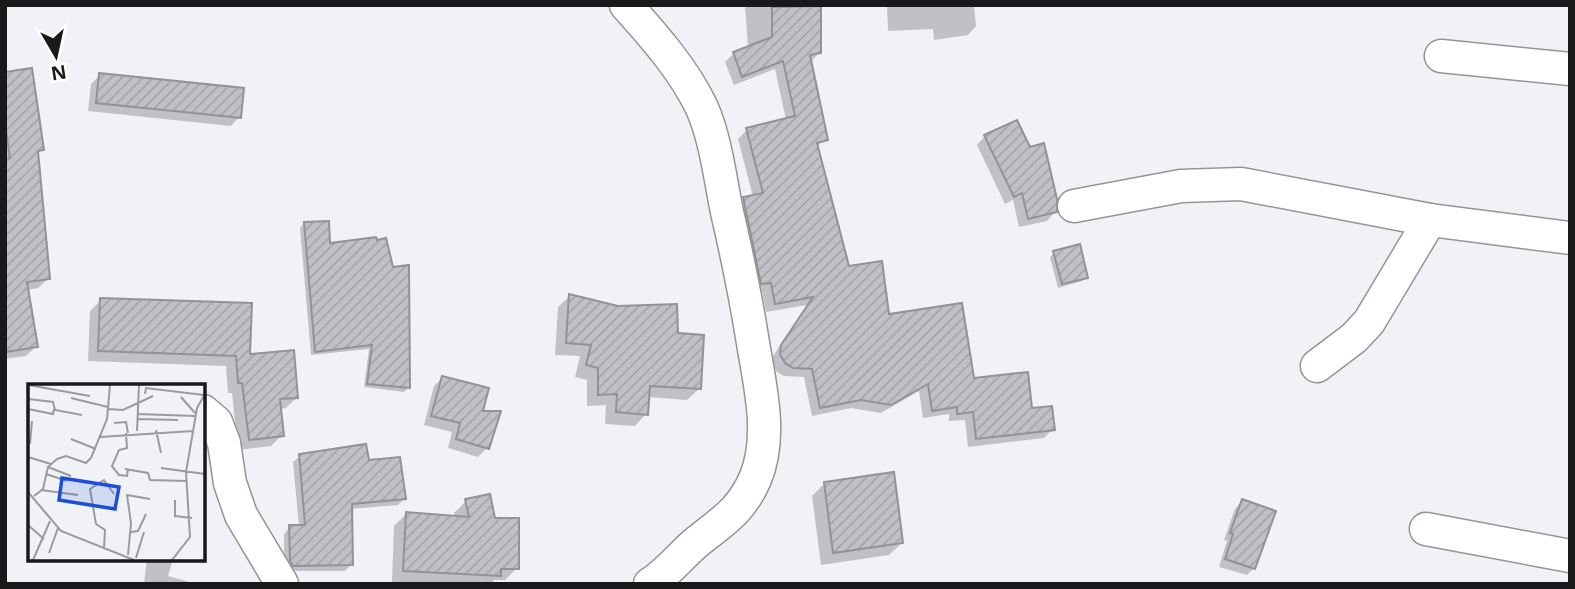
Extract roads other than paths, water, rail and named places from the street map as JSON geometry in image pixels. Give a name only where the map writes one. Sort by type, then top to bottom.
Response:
[{"type":"street","points":[[626,5],[677,67],[702,109],[713,146],[744,290],[762,396],[764,428],[761,458],[755,479],[744,498],[725,522],[698,541],[650,584]]},
{"type":"street","points":[[1441,56],[1570,69]]},
{"type":"street","points":[[1074,206],[1181,186],[1241,184],[1430,220],[1570,238]]},
{"type":"street","points":[[1317,366],[1354,338],[1369,322],[1430,220]]},
{"type":"street","points":[[205,413],[216,422],[223,443],[230,483],[242,515],[282,584]]},
{"type":"street","points":[[1426,529],[1570,556]]}]
